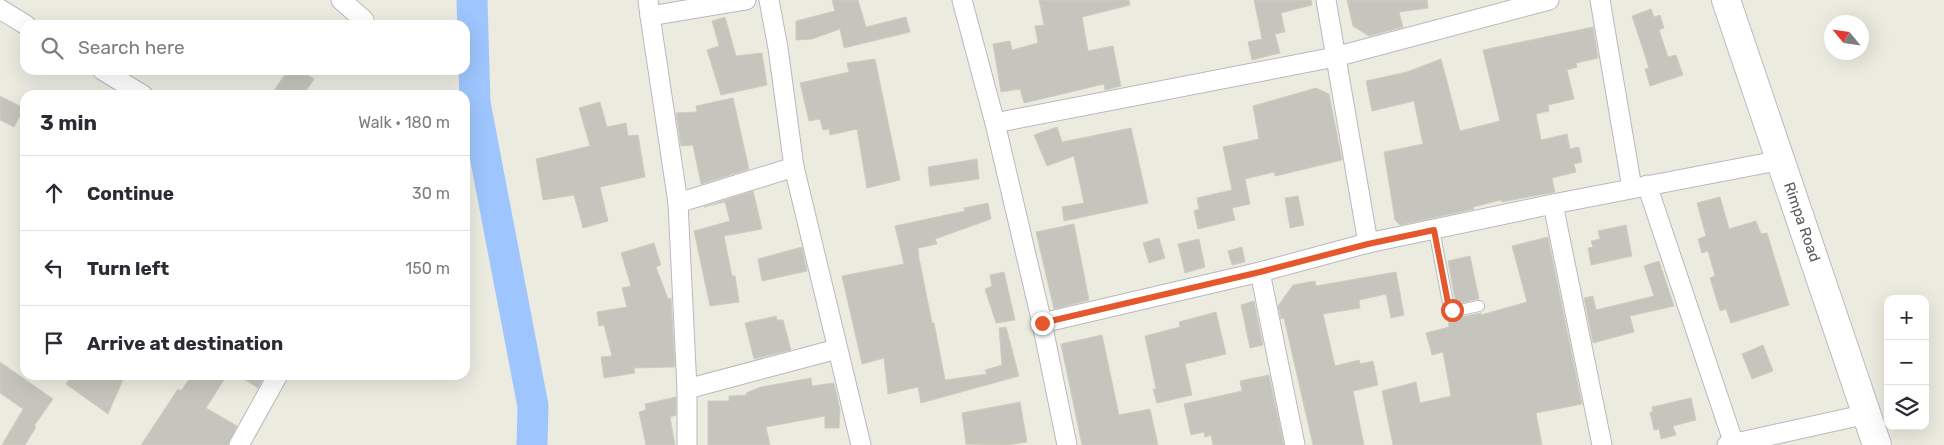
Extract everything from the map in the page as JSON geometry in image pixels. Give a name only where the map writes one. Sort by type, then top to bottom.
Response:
[{"type":"street","points":[[341,0],[364,20]]},
{"type":"street","points":[[687,445],[687,390],[678,203],[649,8],[746,0]]},
{"type":"street","points":[[769,0],[778,48],[794,167],[861,445]]},
{"type":"street","points":[[962,0],[966,8],[995,123],[1042,323],[1067,445]]},
{"type":"street","points":[[1326,0],[1368,244]]},
{"type":"street","points":[[995,123],[1335,57],[1549,0]]},
{"type":"street","points":[[1600,0],[1639,187],[1731,444],[1867,414]]},
{"type":"street","name":"Rimpa Road","points":[[1726,0],[1782,160],[1877,445]]},
{"type":"street","points":[[0,9],[20,21]]},
{"type":"street","points":[[110,75],[136,90]]},
{"type":"street","points":[[1042,323],[1260,272],[1368,244],[1553,204],[1782,160]]},
{"type":"street","points":[[678,203],[794,167]]},
{"type":"street","points":[[1553,204],[1602,445]]},
{"type":"street","points":[[1260,272],[1295,445]]},
{"type":"street","points":[[687,390],[837,349]]},
{"type":"street","points":[[239,445],[275,380]]},
{"type":"lane","points":[[1434,230],[1449,308],[1455,311],[1479,306]]},
{"type":"building","points":[[832,0],[858,0],[866,27],[906,17],[910,32],[844,48],[840,29],[812,39],[796,40],[796,21],[835,11]]},
{"type":"building","points":[[1039,0],[1129,0],[1130,5],[1082,17],[1088,51],[1113,46],[1121,86],[1105,90],[1104,84],[1024,103],[1020,89],[1001,92],[993,44],[1010,41],[1012,50],[1038,43],[1035,26],[1044,25]]},
{"type":"building","points":[[1254,0],[1311,0],[1312,5],[1281,13],[1285,32],[1275,34],[1280,53],[1252,60],[1248,42],[1262,39]]},
{"type":"building","points":[[1347,0],[1427,0],[1428,8],[1399,12],[1403,27],[1369,36],[1353,26]]},
{"type":"building","points":[[1651,9],[1654,17],[1660,15],[1664,28],[1659,30],[1668,57],[1676,55],[1683,75],[1650,86],[1645,69],[1649,68],[1632,16]]},
{"type":"building","points":[[725,17],[736,56],[762,53],[767,85],[721,95],[707,50],[719,46],[712,21]]},
{"type":"building","points":[[1593,27],[1598,58],[1576,63],[1577,67],[1567,70],[1574,99],[1548,105],[1549,111],[1536,114],[1541,140],[1567,134],[1570,149],[1579,147],[1582,162],[1574,164],[1576,172],[1552,178],[1555,192],[1502,202],[1501,200],[1473,207],[1474,209],[1400,225],[1395,220],[1384,152],[1423,144],[1414,101],[1372,111],[1366,81],[1407,72],[1441,59],[1460,131],[1500,121],[1483,50]]},
{"type":"building","points":[[875,59],[900,180],[867,188],[857,129],[830,135],[829,129],[823,130],[820,119],[809,121],[800,83],[849,72],[847,63]]},
{"type":"building","points":[[285,75],[308,75],[314,79],[306,90],[274,90]]},
{"type":"building","points":[[1316,88],[1329,94],[1342,160],[1275,176],[1274,172],[1245,179],[1250,204],[1232,208],[1235,220],[1198,229],[1194,211],[1199,209],[1197,198],[1232,190],[1223,147],[1259,139],[1253,106]]},
{"type":"building","points":[[0,96],[20,106],[20,116],[14,127],[0,120]]},
{"type":"building","points":[[733,98],[749,169],[701,184],[693,145],[681,146],[676,113],[697,112],[696,106]]},
{"type":"building","points":[[600,102],[607,127],[626,123],[628,136],[638,135],[645,177],[600,187],[608,221],[583,228],[574,195],[543,200],[536,159],[590,146],[579,108]]},
{"type":"building","points":[[1057,127],[1062,142],[1131,128],[1148,203],[1064,221],[1062,207],[1084,203],[1074,156],[1047,166],[1034,135]]},
{"type":"building","points":[[977,159],[979,179],[930,186],[928,167]]},
{"type":"building","points":[[753,191],[762,229],[724,236],[732,276],[735,276],[739,302],[710,306],[694,231],[730,221],[725,202],[704,207]]},
{"type":"building","points":[[1298,196],[1304,225],[1290,228],[1285,198]]},
{"type":"building","points":[[1720,197],[1729,229],[1756,221],[1761,234],[1767,233],[1789,305],[1731,323],[1726,309],[1720,311],[1710,278],[1715,276],[1708,251],[1702,253],[1698,239],[1706,236],[1697,203]]},
{"type":"building","points":[[988,203],[991,219],[935,239],[937,244],[918,248],[919,258],[945,380],[987,374],[985,370],[1002,365],[999,328],[1006,327],[1019,376],[921,403],[918,387],[888,394],[884,358],[862,364],[842,276],[904,264],[895,226],[965,211],[964,208]]},
{"type":"building","points":[[1074,224],[1089,300],[1054,309],[1036,232]]},
{"type":"building","points":[[1626,225],[1632,256],[1591,265],[1588,248],[1593,247],[1591,241],[1600,239],[1598,231]]},
{"type":"building","points":[[1548,237],[1582,404],[1536,413],[1542,445],[1393,445],[1382,391],[1416,382],[1420,403],[1451,396],[1443,352],[1432,355],[1426,333],[1449,327],[1448,316],[1456,318],[1481,313],[1481,315],[1527,302],[1512,246]]},
{"type":"building","points":[[1159,238],[1165,258],[1149,263],[1143,243]]},
{"type":"building","points":[[1199,239],[1205,267],[1185,273],[1178,244]]},
{"type":"building","points":[[654,243],[661,265],[656,267],[668,299],[671,298],[675,367],[634,368],[635,373],[604,378],[601,357],[612,356],[604,325],[599,326],[597,312],[627,307],[622,288],[631,286],[621,253]]},
{"type":"building","points":[[802,247],[807,271],[762,281],[758,259]]},
{"type":"building","points":[[1242,247],[1245,262],[1232,265],[1228,251]]},
{"type":"building","points":[[1470,256],[1479,299],[1456,304],[1448,261]]},
{"type":"building","points":[[1659,261],[1674,306],[1630,316],[1634,332],[1593,343],[1584,298],[1593,296],[1596,310],[1654,296],[1644,266]]},
{"type":"building","points":[[1004,272],[1015,320],[996,323],[985,289],[992,286],[990,275]]},
{"type":"building","points":[[1396,272],[1404,315],[1391,318],[1386,294],[1359,300],[1360,308],[1323,314],[1335,366],[1359,360],[1360,364],[1373,361],[1378,385],[1353,391],[1364,445],[1313,445],[1284,318],[1281,319],[1278,306],[1293,285],[1315,281],[1316,286]]},
{"type":"building","points":[[1254,301],[1263,345],[1250,348],[1241,305]]},
{"type":"building","points":[[1216,312],[1226,354],[1185,364],[1192,395],[1157,403],[1145,336],[1180,327],[1179,322]]},
{"type":"building","points":[[776,316],[777,320],[783,320],[791,350],[754,359],[745,323]]},
{"type":"building","points":[[1102,335],[1119,415],[1150,409],[1158,445],[1082,445],[1061,344]]},
{"type":"building","points":[[1763,345],[1773,371],[1752,379],[1742,354]]},
{"type":"building","points":[[0,362],[20,376],[20,380],[26,380],[53,399],[34,426],[36,427],[25,445],[2,445],[23,409],[0,393]]},
{"type":"building","points":[[1269,375],[1284,445],[1213,445],[1211,435],[1205,437],[1204,432],[1191,435],[1184,404],[1242,391],[1240,381]]},
{"type":"building","points":[[811,378],[812,386],[834,383],[840,410],[839,428],[825,428],[825,416],[766,427],[770,445],[708,445],[708,401],[729,401],[729,396],[747,395],[746,393],[761,387]]},
{"type":"building","points":[[69,380],[123,380],[108,414],[66,384]]},
{"type":"building","points":[[189,380],[224,380],[206,408],[237,426],[228,445],[141,445],[178,389],[181,391]]},
{"type":"building","points":[[246,380],[262,380],[258,388]]},
{"type":"building","points":[[676,397],[676,415],[670,417],[675,445],[646,445],[639,412],[646,410],[645,404]]},
{"type":"building","points":[[1691,398],[1696,420],[1673,426],[1676,435],[1661,439],[1659,429],[1654,430],[1650,412],[1653,412],[1652,407]]},
{"type":"building","points":[[1020,402],[1027,442],[1007,445],[966,444],[962,413]]},
{"type":"waterway","points":[[472,0],[475,103],[533,406],[532,445]]},
{"type":"route","points":[[1042,323],[1260,272],[1368,244],[1434,230],[1449,308],[1452,310]]}]
